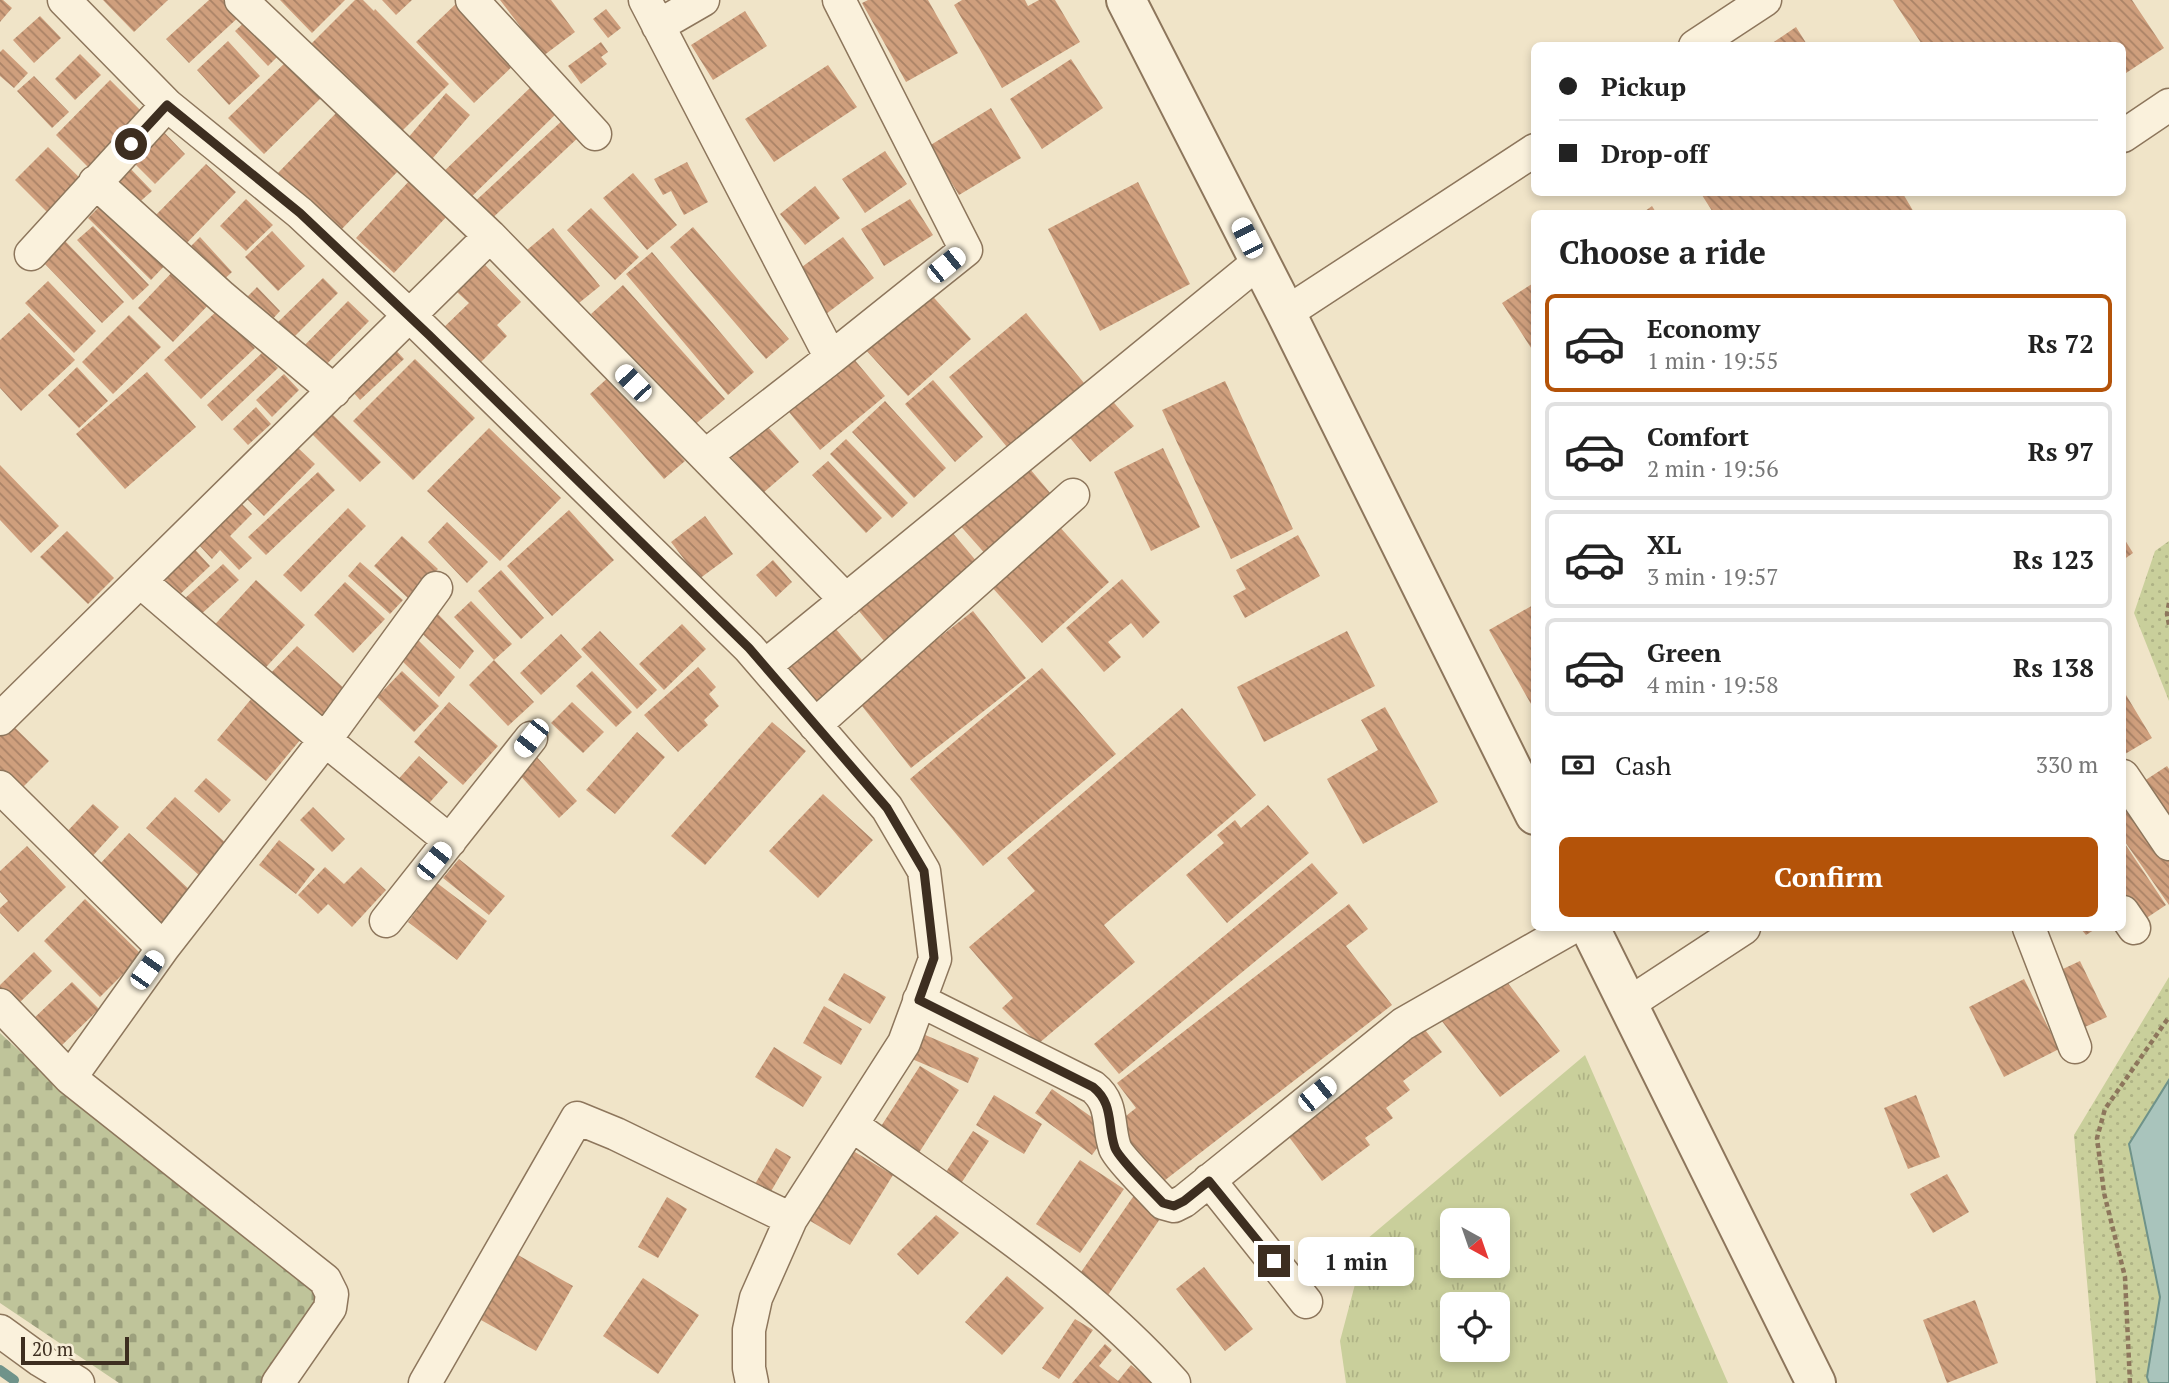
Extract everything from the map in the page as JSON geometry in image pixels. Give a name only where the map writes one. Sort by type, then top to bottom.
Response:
[{"type":"street","points":[[64,0],[167,105],[300,213],[410,316],[749,648],[887,808],[924,871],[934,958],[904,1044],[791,1219],[756,1298],[749,1330],[748,1368],[752,1383]]},
{"type":"street","points":[[241,0],[490,236],[846,600]]},
{"type":"street","points":[[472,0],[596,134]]},
{"type":"street","points":[[703,0],[652,13],[831,358]]},
{"type":"street","points":[[705,456],[966,250],[839,0]]},
{"type":"street","points":[[1126,0],[1286,313],[1531,807]]},
{"type":"street","points":[[1701,42],[1765,0]]},
{"type":"street","points":[[31,254],[167,105]]},
{"type":"street","points":[[2126,134],[2169,105]]},
{"type":"street","points":[[1286,313],[1531,153]]},
{"type":"street","points":[[96,182],[222,297],[334,391]]},
{"type":"street","points":[[0,719],[490,236]]},
{"type":"street","points":[[765,666],[1259,261]]},
{"type":"street","points":[[815,724],[1073,495]]},
{"type":"street","points":[[141,582],[325,740],[450,841]]},
{"type":"street","points":[[70,1078],[163,948],[325,740],[436,588]]},
{"type":"street","points":[[386,921],[531,738]]},
{"type":"street","points":[[2126,780],[2169,844]]},
{"type":"street","points":[[0,787],[163,948]]},
{"type":"street","points":[[919,1000],[1093,1087],[1102,1094],[1116,1150],[1163,1203],[1174,1206],[1184,1201],[1403,1024],[1566,931]]},
{"type":"street","points":[[1592,931],[1816,1383]]},
{"type":"street","points":[[1628,1004],[1739,931]]},
{"type":"street","points":[[2030,931],[2075,1047]]},
{"type":"street","points":[[0,1005],[70,1078],[325,1280],[332,1294],[330,1308],[278,1383]]},
{"type":"street","points":[[425,1383],[577,1118],[616,1134],[791,1219]]},
{"type":"street","points":[[852,1125],[1061,1276],[1151,1357],[1174,1383]]},
{"type":"street","points":[[1209,1181],[1306,1302]]},
{"type":"street","points":[[0,1331],[78,1383]]},
{"type":"path","points":[[2169,603],[2169,625]]},
{"type":"path","points":[[2130,1383],[2125,1277],[2104,1193],[2097,1138],[2105,1110],[2169,1017]]},
{"type":"green space","points":[[2169,541],[2169,701],[2134,613],[2155,551]]},
{"type":"green space","points":[[2169,977],[2169,1383],[2096,1383],[2074,1135]]},
{"type":"green space","points":[[0,1033],[65,1093],[344,1306],[288,1383],[119,1383],[0,1303]]},
{"type":"green space","points":[[1585,1055],[1728,1383],[1346,1383],[1340,1341],[1367,1239]]},
{"type":"water","points":[[2169,1080],[2169,1383],[2149,1383],[2147,1377],[2160,1297],[2129,1144]]},
{"type":"building","points":[[0,0],[12,8],[0,22]]},
{"type":"building","points":[[103,0],[168,0],[134,32]]},
{"type":"building","points":[[209,0],[230,0],[242,14],[189,63],[166,39]]},
{"type":"building","points":[[280,0],[345,0],[312,33]]},
{"type":"building","points":[[355,0],[363,0],[374,11],[375,9],[449,84],[394,139],[306,49]]},
{"type":"building","points":[[382,0],[412,0],[396,15]]},
{"type":"building","points":[[460,0],[518,61],[474,103],[416,42]]},
{"type":"building","points":[[500,0],[551,0],[575,32],[543,56]]},
{"type":"building","points":[[868,0],[928,0],[958,53],[906,82],[862,3]]},
{"type":"building","points":[[962,0],[1025,0],[1028,6],[1039,0],[1055,0],[1080,42],[1002,88],[954,5]]},
{"type":"building","points":[[1893,0],[2132,0],[2164,48],[2126,73],[2126,42],[1920,42]]},
{"type":"building","points":[[606,9],[621,28],[608,38],[593,19]]},
{"type":"building","points":[[745,11],[767,46],[713,80],[691,45]]},
{"type":"building","points":[[40,16],[61,38],[34,63],[13,40]]},
{"type":"building","points":[[250,17],[283,51],[268,66],[235,31]]},
{"type":"building","points":[[1796,27],[1805,42],[1774,42]]},
{"type":"building","points":[[228,41],[260,76],[229,105],[197,70]]},
{"type":"building","points":[[601,42],[608,52],[601,57],[607,64],[581,84],[568,66]]},
{"type":"building","points":[[3,49],[28,73],[14,88],[0,76],[0,52]]},
{"type":"building","points":[[80,54],[101,75],[75,100],[55,79]]},
{"type":"building","points":[[1071,59],[1103,108],[1042,149],[1010,99]]},
{"type":"building","points":[[288,60],[323,96],[264,154],[228,118]]},
{"type":"building","points":[[828,65],[857,107],[774,162],[745,119]]},
{"type":"building","points":[[34,76],[69,112],[52,128],[17,91]]},
{"type":"building","points":[[110,80],[147,117],[92,171],[56,135]]},
{"type":"building","points":[[535,83],[560,110],[461,207],[435,180]]},
{"type":"building","points":[[446,93],[470,115],[426,166],[402,145]]},
{"type":"building","points":[[991,108],[1021,158],[959,195],[929,146]]},
{"type":"building","points":[[339,110],[400,169],[339,232],[278,173]]},
{"type":"building","points":[[566,117],[582,134],[485,225],[469,207]]},
{"type":"building","points":[[158,126],[185,154],[155,184],[127,156]]},
{"type":"building","points":[[48,147],[83,181],[49,214],[15,180]]},
{"type":"building","points":[[885,151],[907,184],[865,213],[842,179]]},
{"type":"building","points":[[687,162],[708,202],[684,215],[671,191],[663,195],[654,179]]},
{"type":"building","points":[[206,164],[236,192],[181,249],[151,220]]},
{"type":"building","points":[[127,165],[152,191],[134,207],[110,182]]},
{"type":"building","points":[[633,173],[677,225],[647,250],[603,198]]},
{"type":"building","points":[[411,179],[449,214],[394,273],[356,238]]},
{"type":"building","points":[[1138,182],[1190,284],[1100,331],[1048,229]]},
{"type":"building","points":[[815,186],[840,218],[805,245],[780,214]]},
{"type":"building","points":[[1703,196],[1904,196],[1913,210],[1711,210]]},
{"type":"building","points":[[108,198],[170,260],[151,280],[88,218]]},
{"type":"building","points":[[246,199],[273,225],[246,251],[220,226]]},
{"type":"building","points":[[910,199],[933,235],[884,266],[861,229]]},
{"type":"building","points":[[591,208],[639,257],[615,280],[567,230]]},
{"type":"building","points":[[93,226],[149,285],[133,300],[77,240]]},
{"type":"building","points":[[693,227],[789,339],[766,359],[670,247]]},
{"type":"building","points":[[553,228],[600,286],[574,307],[527,250]]},
{"type":"building","points":[[272,231],[305,266],[278,291],[245,257]]},
{"type":"building","points":[[200,237],[232,272],[217,286],[185,252]]},
{"type":"building","points":[[843,237],[874,278],[826,314],[795,272]]},
{"type":"building","points":[[65,241],[124,302],[102,323],[43,262]]},
{"type":"building","points":[[652,252],[754,372],[728,395],[626,274]]},
{"type":"building","points":[[485,265],[521,302],[497,325],[507,336],[475,368],[439,332],[469,303],[457,292]]},
{"type":"building","points":[[178,266],[213,300],[173,342],[138,308]]},
{"type":"building","points":[[323,278],[338,293],[288,343],[273,327]]},
{"type":"building","points":[[48,281],[96,331],[74,353],[25,303]]},
{"type":"building","points":[[623,285],[725,399],[692,427],[591,314]]},
{"type":"building","points":[[1531,285],[1531,348],[1502,303]]},
{"type":"building","points":[[257,287],[280,311],[269,323],[245,299]]},
{"type":"building","points":[[927,290],[971,339],[908,396],[864,348]]},
{"type":"building","points":[[348,301],[369,321],[316,375],[295,355]]},
{"type":"building","points":[[219,309],[255,348],[201,399],[164,360]]},
{"type":"building","points":[[29,313],[75,360],[21,411],[0,388],[0,340]]},
{"type":"building","points":[[1026,313],[1084,383],[1007,447],[949,377]]},
{"type":"building","points":[[129,315],[161,347],[113,394],[82,362]]},
{"type":"building","points":[[390,344],[404,359],[360,400],[346,384]]},
{"type":"building","points":[[263,352],[278,368],[222,421],[207,405]]},
{"type":"building","points":[[853,358],[885,396],[820,450],[789,412]]},
{"type":"building","points":[[415,359],[475,418],[413,480],[353,421]]},
{"type":"building","points":[[77,367],[108,401],[79,428],[48,395]]},
{"type":"building","points":[[147,372],[196,427],[125,489],[76,434]]},
{"type":"building","points":[[284,374],[299,390],[272,417],[256,400]]},
{"type":"building","points":[[611,375],[685,461],[664,479],[590,394]]},
{"type":"building","points":[[933,380],[983,437],[955,462],[905,404]]},
{"type":"building","points":[[1225,381],[1293,529],[1231,559],[1162,410]]},
{"type":"building","points":[[1109,397],[1134,426],[1090,462],[1066,433]]},
{"type":"building","points":[[885,401],[946,468],[914,498],[852,432]]},
{"type":"building","points":[[256,407],[271,424],[248,445],[233,429]]},
{"type":"building","points":[[331,413],[381,462],[360,482],[311,433]]},
{"type":"building","points":[[760,418],[799,462],[763,493],[724,449]]},
{"type":"building","points":[[489,428],[561,498],[500,561],[427,491]]},
{"type":"building","points":[[846,439],[908,503],[892,518],[830,454]]},
{"type":"building","points":[[296,446],[315,464],[264,516],[245,497]]},
{"type":"building","points":[[1163,448],[1200,527],[1151,551],[1114,472]]},
{"type":"building","points":[[828,461],[882,518],[866,533],[812,475]]},
{"type":"building","points":[[1025,463],[1056,500],[989,558],[956,521]]},
{"type":"building","points":[[0,465],[59,526],[31,553],[0,520]]},
{"type":"building","points":[[318,472],[335,490],[266,555],[248,537]]},
{"type":"building","points":[[239,501],[252,514],[230,536],[252,558],[239,570],[220,550],[212,559],[197,543]]},
{"type":"building","points":[[348,508],[366,526],[301,592],[283,575]]},
{"type":"building","points":[[569,510],[614,560],[552,616],[507,566]]},
{"type":"building","points":[[705,516],[733,554],[699,579],[671,542]]},
{"type":"building","points":[[447,522],[488,562],[467,583],[428,542]]},
{"type":"building","points":[[946,525],[983,569],[890,648],[853,604]]},
{"type":"building","points":[[1058,525],[1109,582],[1042,643],[990,585]]},
{"type":"building","points":[[67,531],[114,578],[88,604],[40,557]]},
{"type":"building","points":[[1298,535],[1320,576],[1245,618],[1233,596],[1246,589],[1236,570]]},
{"type":"building","points":[[402,536],[438,569],[409,599],[374,566]]},
{"type":"building","points":[[188,542],[210,566],[175,599],[153,575]]},
{"type":"building","points":[[2126,542],[2133,553],[2126,558]]},
{"type":"building","points":[[773,560],[792,582],[776,597],[756,575]]},
{"type":"building","points":[[360,562],[403,600],[390,614],[348,576]]},
{"type":"building","points":[[223,564],[239,580],[198,617],[183,600]]},
{"type":"building","points":[[501,570],[544,618],[521,639],[478,591]]},
{"type":"building","points":[[1122,579],[1160,622],[1143,638],[1131,623],[1108,642],[1121,657],[1104,672],[1066,628]]},
{"type":"building","points":[[256,580],[305,625],[256,678],[207,633]]},
{"type":"building","points":[[345,582],[385,619],[353,653],[314,615]]},
{"type":"building","points":[[471,601],[512,644],[494,660],[454,617]]},
{"type":"building","points":[[1531,606],[1531,704],[1489,630]]},
{"type":"building","points":[[434,610],[474,651],[460,669],[416,628]]},
{"type":"building","points":[[973,611],[1026,678],[911,768],[858,701]]},
{"type":"building","points":[[829,621],[868,667],[820,706],[782,660]]},
{"type":"building","points":[[682,624],[706,649],[664,690],[639,664]]},
{"type":"building","points":[[600,631],[657,690],[637,709],[581,649]]},
{"type":"building","points":[[1347,631],[1375,686],[1264,742],[1237,687]]},
{"type":"building","points":[[561,634],[582,657],[541,695],[520,673]]},
{"type":"building","points":[[418,640],[455,677],[439,697],[399,658]]},
{"type":"building","points":[[297,646],[346,690],[317,722],[267,677]]},
{"type":"building","points":[[494,660],[534,702],[508,726],[469,685]]},
{"type":"building","points":[[698,667],[716,687],[709,694],[719,706],[704,720],[708,725],[678,752],[644,715]]},
{"type":"building","points":[[1042,668],[1116,754],[983,866],[910,779]]},
{"type":"building","points":[[402,671],[439,706],[414,732],[377,697]]},
{"type":"building","points":[[592,671],[632,712],[616,727],[576,686]]},
{"type":"building","points":[[2126,695],[2152,738],[2126,753]]},
{"type":"building","points":[[252,698],[301,739],[266,781],[217,740]]},
{"type":"building","points":[[449,702],[498,746],[463,785],[414,742]]},
{"type":"building","points":[[572,702],[604,732],[583,753],[551,723]]},
{"type":"building","points":[[1385,707],[1438,802],[1363,844],[1327,779],[1378,750],[1361,720]]},
{"type":"building","points":[[1182,708],[1256,795],[1104,925],[1135,962],[1038,1044],[1002,1008],[1013,998],[969,947],[1035,891],[1007,858]]},
{"type":"building","points":[[9,722],[49,761],[20,790],[0,770],[0,732]]},
{"type":"building","points":[[772,722],[806,751],[705,865],[671,836]]},
{"type":"building","points":[[637,732],[665,757],[615,814],[586,790]]},
{"type":"building","points":[[535,755],[577,801],[559,818],[517,772]]},
{"type":"building","points":[[419,756],[448,782],[423,810],[394,784]]},
{"type":"building","points":[[2167,766],[2169,769],[2169,832],[2138,785]]},
{"type":"building","points":[[206,778],[231,800],[219,813],[194,791]]},
{"type":"building","points":[[2126,793],[2169,851],[2169,905],[2126,843]]},
{"type":"building","points":[[823,794],[873,840],[818,898],[769,851]]},
{"type":"building","points":[[175,797],[228,845],[200,876],[146,828]]},
{"type":"building","points":[[93,804],[119,827],[88,861],[62,837]]},
{"type":"building","points":[[1268,805],[1309,853],[1227,923],[1186,875],[1224,843],[1217,835],[1235,820],[1241,828]]},
{"type":"building","points":[[313,807],[345,839],[332,852],[300,820]]},
{"type":"building","points":[[129,833],[193,893],[163,926],[98,866]]},
{"type":"building","points":[[279,840],[315,869],[296,894],[259,865]]},
{"type":"building","points":[[2126,845],[2166,905],[2139,923],[2126,904]]},
{"type":"building","points":[[27,846],[66,887],[18,932],[0,913],[0,908],[8,901],[0,892],[0,871]]},
{"type":"building","points":[[459,859],[505,896],[489,915],[443,878]]},
{"type":"building","points":[[1312,863],[1338,893],[1119,1074],[1094,1044]]},
{"type":"building","points":[[325,867],[344,884],[361,867],[386,890],[352,927],[328,904],[318,914],[298,895]]},
{"type":"building","points":[[437,883],[487,921],[457,960],[408,922]]},
{"type":"building","points":[[85,899],[142,955],[100,997],[44,941]]},
{"type":"building","points":[[1349,904],[1368,929],[1346,946],[1392,1005],[1160,1184],[1112,1127],[1136,1108],[1117,1083]]},
{"type":"building","points":[[34,952],[52,971],[15,1007],[0,991],[0,985]]},
{"type":"building","points":[[2080,961],[2107,1017],[2076,1031],[2050,975]]},
{"type":"building","points":[[844,973],[886,997],[870,1024],[828,1000]]},
{"type":"building","points":[[1501,974],[1560,1051],[1500,1097],[1441,1020]]},
{"type":"building","points":[[2024,979],[2059,1049],[2004,1077],[1969,1007]]},
{"type":"building","points":[[72,982],[99,1009],[58,1049],[31,1021]]},
{"type":"building","points":[[824,1006],[862,1029],[841,1065],[803,1043]]},
{"type":"building","points":[[1419,1022],[1442,1052],[1403,1081],[1410,1090],[1386,1108],[1393,1118],[1365,1138],[1370,1145],[1322,1181],[1280,1125]]},
{"type":"building","points":[[923,1034],[979,1058],[968,1083],[912,1059]]},
{"type":"building","points":[[774,1047],[822,1077],[803,1107],[755,1077]]},
{"type":"building","points":[[920,1066],[959,1090],[915,1159],[876,1134]]},
{"type":"building","points":[[1052,1089],[1110,1130],[1092,1155],[1035,1113]]},
{"type":"building","points":[[994,1095],[1042,1124],[1024,1154],[976,1125]]},
{"type":"building","points":[[1916,1095],[1940,1157],[1908,1169],[1884,1108]]},
{"type":"building","points":[[973,1131],[989,1141],[960,1185],[944,1175]]},
{"type":"building","points":[[776,1148],[791,1157],[770,1193],[755,1184]]},
{"type":"building","points":[[850,1149],[893,1175],[850,1245],[807,1219]]},
{"type":"building","points":[[1080,1160],[1124,1189],[1080,1253],[1036,1224]]},
{"type":"building","points":[[1947,1174],[1969,1212],[1933,1233],[1910,1194]]},
{"type":"building","points":[[1135,1194],[1164,1213],[1108,1295],[1079,1275]]},
{"type":"building","points":[[667,1197],[687,1209],[658,1258],[638,1247]]},
{"type":"building","points":[[936,1215],[959,1233],[918,1275],[897,1254]]},
{"type":"building","points":[[518,1255],[573,1286],[536,1351],[481,1320]]},
{"type":"building","points":[[1204,1267],[1253,1329],[1225,1351],[1176,1289]]},
{"type":"building","points":[[1007,1276],[1044,1308],[1002,1355],[965,1322]]},
{"type":"building","points":[[643,1278],[699,1315],[658,1374],[603,1336]]},
{"type":"building","points":[[1975,1300],[1998,1363],[1947,1383],[1923,1320]]},
{"type":"building","points":[[1075,1319],[1093,1330],[1059,1379],[1042,1368]]},
{"type":"building","points":[[1105,1344],[1112,1350],[1099,1366],[1118,1381],[1131,1365],[1153,1383],[1072,1383]]},
{"type":"waterway","points":[[0,1370],[14,1380]]},
{"type":"route","points":[[131,144],[167,105],[300,213],[410,316],[749,648],[887,808],[924,871],[934,958],[919,1000],[1093,1087],[1102,1094],[1108,1110],[1116,1150],[1163,1203],[1174,1206],[1209,1181],[1274,1261]]}]
